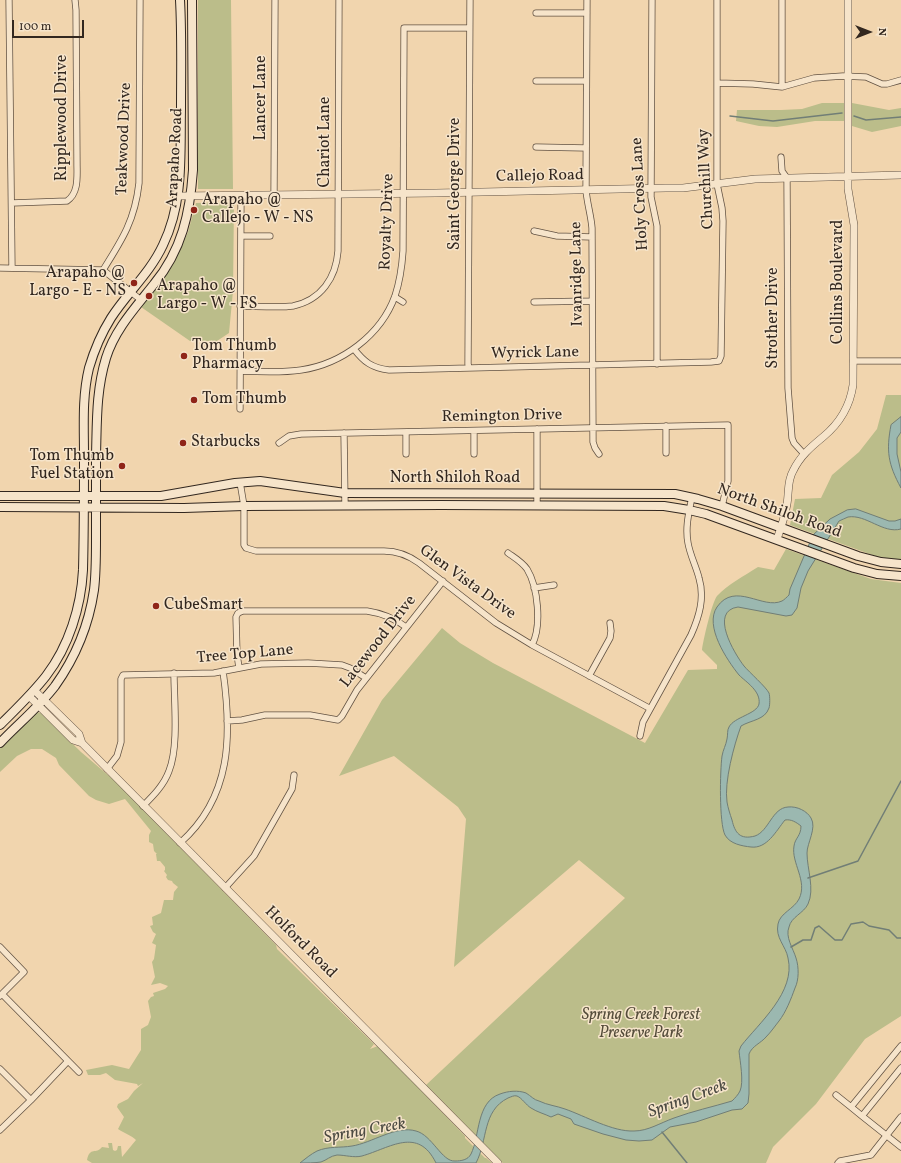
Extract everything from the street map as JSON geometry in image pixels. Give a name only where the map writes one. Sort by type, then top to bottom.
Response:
[{"type":"main road","name":"Arapaho Road","points":[[0,725],[32,693],[46,676],[57,659],[72,625],[79,602],[83,579],[84,416],[85,390],[88,373],[99,341],[107,324],[149,270],[163,245],[172,224],[179,196],[180,0]]},
{"type":"main road","name":"Arapaho Road","points":[[0,743],[56,684],[71,659],[84,629],[92,601],[95,580],[97,407],[101,376],[107,355],[115,336],[159,278],[178,245],[189,211],[193,170],[192,0]]},
{"type":"main road","points":[[88,373],[101,376]]},
{"type":"main road","name":"North Shiloh Road","points":[[0,496],[161,496],[240,482],[270,482],[345,493],[664,494],[692,497],[722,506],[858,556],[881,562],[901,564]]},
{"type":"main road","points":[[165,507],[176,502],[180,493]]},
{"type":"main road","points":[[32,496],[32,507]]},
{"type":"main road","name":"North Shiloh Road","points":[[0,507],[652,505],[706,514],[854,568],[877,574],[901,576]]},
{"type":"main road","points":[[72,625],[84,629]]},
{"type":"street","points":[[9,0],[12,268]]},
{"type":"street","name":"Ripplewood Drive","points":[[12,202],[66,202],[72,198],[74,193],[77,163],[75,0]]},
{"type":"street","name":"Teakwood Drive","points":[[103,270],[124,237],[138,198],[140,0]]},
{"type":"street","name":"Lancer Lane","points":[[274,196],[275,0]]},
{"type":"street","name":"Chariot Lane","points":[[240,306],[291,306],[312,299],[325,288],[335,269],[337,258],[339,194],[339,0]]},
{"type":"street","name":"Saint George Drive","points":[[469,368],[470,0]]},
{"type":"street","name":"Ivanridge Lane","points":[[587,0],[586,204],[591,217],[592,237],[593,428],[595,448],[600,454]]},
{"type":"street","name":"Holy Cross Lane","points":[[652,0],[651,197],[657,226],[657,364]]},
{"type":"street","name":"Churchill Way","points":[[717,0],[717,184],[723,221],[722,356]]},
{"type":"street","points":[[782,0],[782,87]]},
{"type":"street","name":"Collins Boulevard","points":[[777,539],[787,501],[789,479],[792,471],[804,454],[829,432],[841,418],[852,394],[854,225],[848,189],[848,0]]},
{"type":"street","points":[[536,13],[586,13]]},
{"type":"street","name":"Royalty Drive","points":[[240,371],[283,372],[302,370],[331,362],[354,349],[372,332],[382,319],[394,297],[399,283],[403,251],[404,28],[469,28]]},
{"type":"street","points":[[717,83],[753,84],[782,87],[814,78],[848,76],[866,77],[882,84],[901,80]]},
{"type":"street","points":[[536,81],[586,81]]},
{"type":"street","points":[[536,147],[586,148]]},
{"type":"street","name":"Strother Drive","points":[[781,157],[782,171],[787,178],[788,388],[792,438],[794,444],[804,454]]},
{"type":"street","name":"Callejo Road","points":[[179,196],[274,196],[683,188],[755,179],[901,175]]},
{"type":"street","points":[[240,409],[241,196]]},
{"type":"street","points":[[534,231],[557,236],[592,237]]},
{"type":"street","points":[[241,236],[270,236]]},
{"type":"street","points":[[0,268],[103,270],[141,300]]},
{"type":"street","points":[[394,297],[403,302]]},
{"type":"street","points":[[534,302],[592,301]]},
{"type":"street","name":"Wyrick Lane","points":[[354,349],[362,359],[371,366],[388,370],[714,362],[719,361],[722,356]]},
{"type":"street","points":[[853,361],[901,361]]},
{"type":"street","name":"Remington Drive","points":[[279,443],[295,434],[728,425],[728,481],[722,506]]},
{"type":"street","points":[[666,426],[666,454]]},
{"type":"street","points":[[536,506],[537,429]]},
{"type":"street","points":[[474,431],[474,454]]},
{"type":"street","points":[[406,432],[406,454]]},
{"type":"street","points":[[344,433],[345,505]]},
{"type":"street","name":"Glen Vista Drive","points":[[240,482],[244,506],[244,544],[246,548],[251,551],[392,551],[402,553],[413,558],[496,623],[532,645],[650,708]]},
{"type":"street","points":[[640,736],[643,722],[691,635],[700,609],[701,592],[699,579],[688,544],[687,524],[692,497]]},
{"type":"street","points":[[508,553],[519,561],[527,570],[534,588],[538,621],[536,638],[532,645]]},
{"type":"street","name":"Lacewood Drive","points":[[227,721],[242,720],[265,715],[310,716],[338,720],[366,678],[443,581]]},
{"type":"street","points":[[534,588],[554,585]]},
{"type":"street","points":[[239,668],[236,647],[236,617],[238,612],[367,611],[383,614],[406,627]]},
{"type":"street","points":[[589,676],[610,638],[610,623]]},
{"type":"street","name":"Tree Top Lane","points":[[107,769],[117,756],[121,742],[121,679],[123,675],[207,673],[261,664],[332,664],[350,668],[366,678]]},
{"type":"street","points":[[180,843],[204,815],[218,790],[222,777],[226,756],[227,721],[226,693],[223,671]]},
{"type":"street","points":[[144,806],[162,784],[169,772],[173,759],[174,673]]},
{"type":"street","name":"Holford Road","points":[[32,693],[40,702],[79,734],[82,744],[498,1163]]},
{"type":"street","points":[[225,888],[254,856],[292,789],[294,775]]},
{"type":"street","points":[[0,947],[24,972],[1,995],[79,1072]]},
{"type":"street","points":[[851,1107],[901,1046]]},
{"type":"street","points":[[0,1130],[68,1061]]},
{"type":"street","points":[[862,1116],[901,1068]]},
{"type":"street","points":[[0,1069],[31,1100]]},
{"type":"street","points":[[836,1095],[901,1147]]},
{"type":"street","points":[[838,1163],[840,1161],[871,1155],[901,1117]]},
{"type":"green space","points":[[198,0],[231,0],[233,189],[198,189]]},
{"type":"green space","points":[[822,103],[844,103],[844,121],[815,121],[777,127],[759,126],[736,121],[737,110],[802,109]]},
{"type":"green space","points":[[852,103],[889,110],[901,108],[901,126],[872,132],[852,126]]},
{"type":"green space","points":[[234,202],[233,291],[229,333],[217,341],[190,341],[141,307],[173,264],[188,232],[196,203]]},
{"type":"green space","points":[[886,395],[901,395],[901,561],[875,556],[790,525],[795,499],[821,498],[832,475],[859,452],[877,429]]},
{"type":"green space","name":"Spring Creek Forest Preserve Park","points":[[786,549],[871,579],[901,583],[901,1016],[865,1039],[816,1104],[773,1147],[766,1163],[503,1163],[426,1085],[625,898],[579,860],[454,967],[466,819],[458,807],[394,756],[339,776],[382,700],[442,628],[460,643],[493,663],[645,743],[688,670],[717,669],[717,665],[702,650],[710,613],[717,596],[731,584],[758,567],[774,570]]},
{"type":"green space","points":[[34,713],[41,713],[81,752],[115,781],[276,945],[277,949],[374,1044],[370,1049],[378,1046],[465,1136],[465,1138],[492,1163],[92,1163],[87,1160],[91,1152],[102,1147],[109,1148],[108,1143],[112,1143],[113,1150],[115,1151],[117,1150],[118,1146],[121,1146],[122,1157],[136,1140],[118,1129],[124,1117],[117,1107],[118,1104],[128,1099],[143,1083],[138,1086],[137,1084],[115,1080],[106,1073],[100,1075],[88,1075],[86,1070],[112,1065],[129,1069],[141,1050],[141,1029],[148,1025],[151,1017],[148,1001],[154,996],[153,993],[165,989],[168,986],[160,983],[151,985],[155,977],[152,962],[154,959],[156,945],[152,943],[156,934],[150,926],[153,925],[152,917],[161,913],[164,900],[173,900],[174,892],[178,887],[172,881],[168,880],[164,871],[165,867],[160,861],[157,861],[157,854],[154,851],[153,844],[149,842],[149,835],[151,831],[125,799],[109,804],[89,796],[59,765],[56,758],[42,749],[31,749],[17,756],[0,772],[0,747]]},
{"type":"water","points":[[901,417],[901,432],[897,438],[897,454],[901,472],[901,488],[893,472],[889,457],[889,442],[891,425]]},
{"type":"water","points":[[856,509],[889,521],[901,519],[901,529],[888,529],[855,517],[848,517],[839,521],[808,571],[801,588],[797,608],[792,615],[786,616],[738,607],[730,610],[725,616],[726,633],[730,643],[744,666],[767,690],[770,698],[770,705],[767,712],[761,717],[741,726],[735,743],[728,774],[726,794],[735,829],[742,836],[755,836],[764,830],[778,811],[788,807],[798,808],[807,813],[813,822],[807,849],[811,885],[810,898],[804,910],[792,920],[788,931],[789,939],[797,962],[797,981],[790,1001],[782,1017],[768,1035],[752,1049],[749,1054],[748,1103],[742,1109],[732,1110],[696,1122],[670,1127],[652,1140],[639,1141],[626,1140],[603,1134],[574,1124],[571,1119],[558,1114],[551,1117],[529,1107],[519,1097],[515,1096],[508,1098],[494,1110],[490,1118],[476,1163],[436,1163],[429,1152],[421,1145],[412,1142],[393,1145],[359,1157],[337,1155],[321,1162],[300,1163],[321,1149],[352,1146],[368,1142],[400,1130],[422,1133],[441,1153],[450,1160],[464,1160],[468,1158],[474,1147],[480,1120],[487,1104],[492,1098],[500,1094],[510,1092],[520,1091],[526,1093],[545,1104],[565,1109],[608,1126],[626,1131],[639,1131],[681,1116],[732,1101],[740,1091],[742,1082],[739,1051],[741,1046],[766,1017],[781,995],[787,983],[789,971],[788,958],[779,938],[777,929],[779,920],[794,906],[799,899],[801,892],[801,879],[795,859],[794,846],[801,826],[793,821],[785,820],[771,838],[757,847],[748,847],[736,844],[730,841],[725,835],[723,829],[720,797],[722,756],[727,741],[728,730],[732,724],[757,707],[759,704],[759,699],[755,691],[739,675],[723,652],[715,633],[713,624],[714,615],[717,607],[724,600],[732,596],[740,596],[774,603],[784,600],[789,595],[790,589],[813,535],[830,519],[847,510]]},
{"type":"waterway","points":[[730,116],[773,121],[842,113]]},
{"type":"waterway","points":[[854,116],[866,120],[901,117]]},
{"type":"waterway","points":[[808,878],[858,861],[901,781]]},
{"type":"waterway","points":[[791,947],[803,940],[811,940],[815,928],[819,926],[835,940],[842,940],[851,924],[863,922],[869,926],[889,930],[897,938],[901,938]]},
{"type":"waterway","points":[[662,1132],[687,1163]]},
{"type":"place","name":"Arapaho @ Callejo - W - NS","points":[[194,210]]},
{"type":"place","name":"Arapaho @ Largo - E - NS","points":[[134,283]]},
{"type":"place","name":"Arapaho @ Largo - W - FS","points":[[149,296]]},
{"type":"place","name":"Tom Thumb Pharmacy","points":[[184,356]]},
{"type":"place","name":"Tom Thumb","points":[[194,400]]},
{"type":"place","name":"Starbucks","points":[[183,443]]},
{"type":"place","name":"Tom Thumb Fuel Station","points":[[122,466]]},
{"type":"place","name":"CubeSmart","points":[[156,606]]},
{"type":"water label","name":"Spring Creek","points":[[688,1100]]},
{"type":"water label","name":"Spring Creek","points":[[365,1132]]}]
